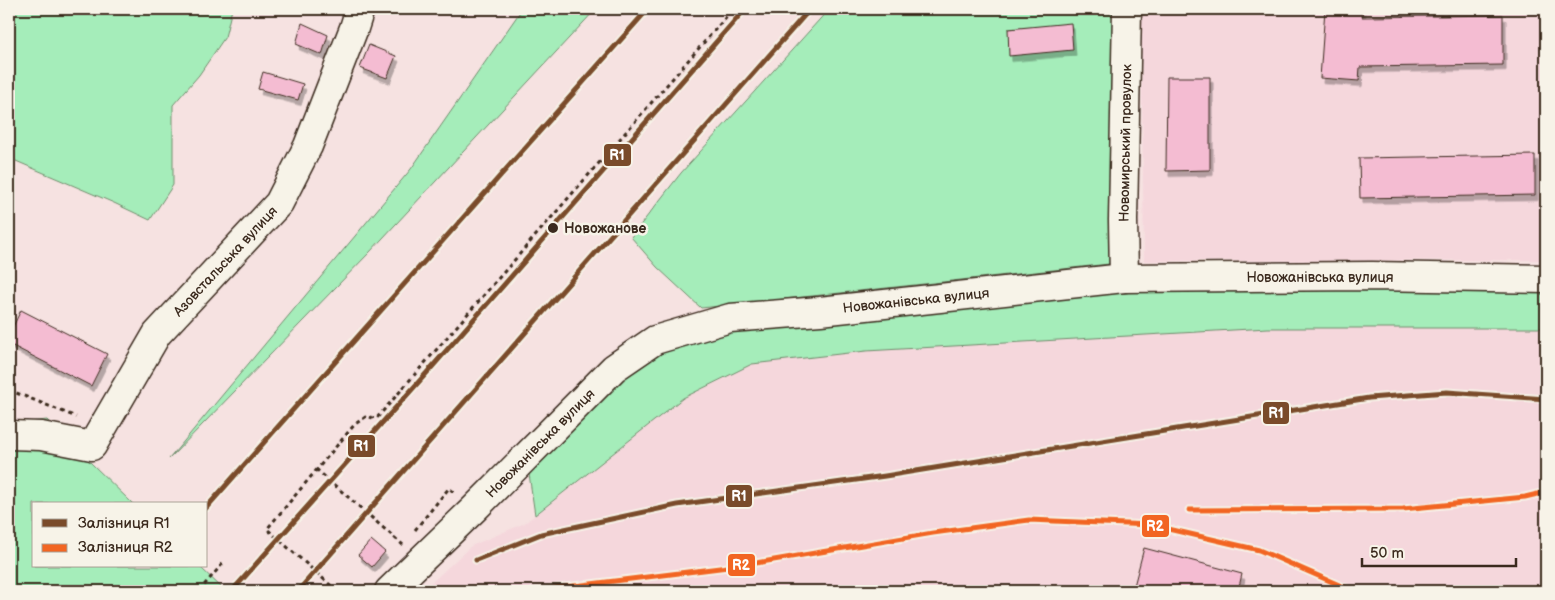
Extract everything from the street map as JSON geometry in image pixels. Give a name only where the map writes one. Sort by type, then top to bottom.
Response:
[{"type":"street","name":"Азовстальська вулиця","points":[[92,446],[157,334],[280,203],[308,146],[360,9]]},
{"type":"street","name":"Новомирський провулок","points":[[1124,278],[1123,220],[1127,9]]},
{"type":"street","name":"Новожанівська вулиця","points":[[389,591],[468,515],[614,368],[655,340],[730,318],[820,311],[1124,278],[1372,276],[1546,279]]},
{"type":"street","points":[[9,436],[42,436],[92,446]]},
{"type":"path","points":[[337,591],[267,529],[355,424],[367,416],[376,419],[733,9]]},
{"type":"path","points":[[9,390],[85,420],[92,446]]},
{"type":"path","points":[[316,469],[403,545],[409,538]]},
{"type":"path","points":[[415,531],[449,488]]},
{"type":"path","points":[[199,591],[225,562]]},
{"type":"shaded area","points":[[1141,9],[1546,9],[1546,260],[1144,261]]},
{"type":"shaded area","points":[[1257,328],[1546,328],[1546,591],[941,591],[889,587],[845,591],[435,591],[430,584],[471,546],[525,523],[683,398],[752,364],[945,342]]},
{"type":"green space","points":[[9,9],[232,9],[225,37],[199,75],[173,105],[173,185],[150,220],[9,158]]},
{"type":"green space","points":[[522,9],[596,9],[369,253],[169,459],[411,169]]},
{"type":"green space","points":[[829,9],[1125,9],[1109,264],[701,308],[657,267],[631,237],[681,173]]},
{"type":"green space","points":[[1124,278],[1546,285],[1546,328],[1268,328],[866,351],[752,364],[683,398],[535,515],[528,467],[628,359],[701,326]]},
{"type":"green space","points":[[47,420],[131,502],[32,502],[32,568],[201,568],[225,591],[9,591],[9,424]]},
{"type":"building","points":[[1325,9],[1363,9],[1362,17],[1503,15],[1503,65],[1360,67],[1359,81],[1320,78]]},
{"type":"building","points":[[302,23],[328,35],[322,55],[296,44]]},
{"type":"building","points":[[1071,23],[1073,50],[1009,56],[1008,29]]},
{"type":"building","points":[[369,45],[396,56],[387,78],[360,68]]},
{"type":"building","points":[[263,72],[303,84],[298,100],[258,89]]},
{"type":"building","points":[[1167,77],[1210,77],[1210,170],[1166,171]]},
{"type":"building","points":[[1535,155],[1535,195],[1360,198],[1359,158]]},
{"type":"building","points":[[21,310],[107,354],[91,386],[9,344],[9,335]]},
{"type":"building","points":[[371,540],[385,552],[372,567],[358,555]]},
{"type":"building","points":[[1144,548],[1242,574],[1238,591],[1153,591],[1134,586]]},
{"type":"rail line","name":"R1","points":[[208,506],[648,9]]},
{"type":"rail line","name":"R1","points":[[232,591],[432,367],[745,9]]},
{"type":"rail line","name":"R1","points":[[298,591],[810,9]]},
{"type":"rail line","name":"R1","points":[[476,560],[541,534],[677,505],[885,476],[1369,398],[1447,392],[1546,399]]},
{"type":"rail line","name":"R2","points":[[1189,510],[1403,509],[1525,497],[1546,492]]},
{"type":"rail line","name":"R2","points":[[534,591],[744,565],[933,533],[1029,520],[1151,525],[1259,550],[1353,591]]},
{"type":"place","name":"Новожанове","points":[[553,228]]}]
